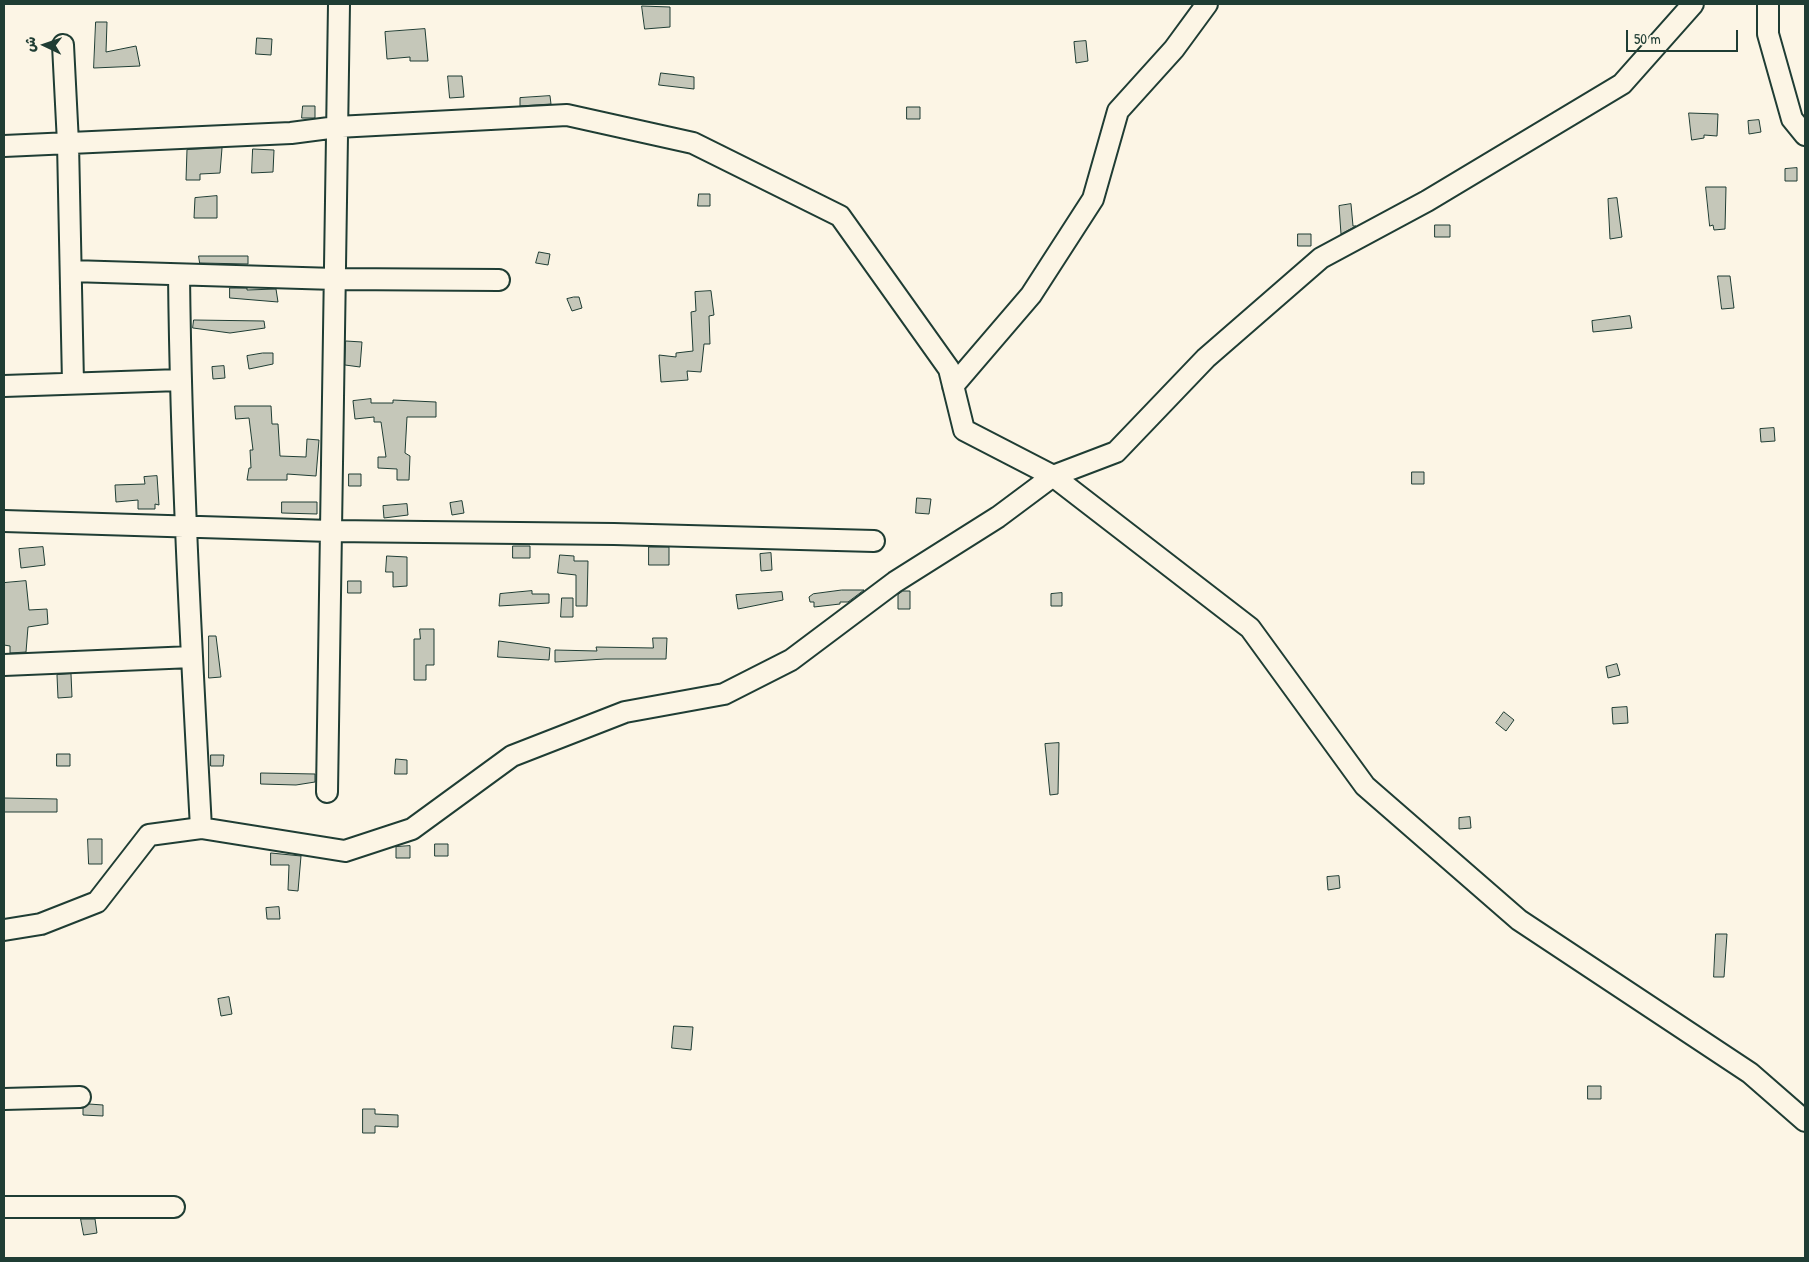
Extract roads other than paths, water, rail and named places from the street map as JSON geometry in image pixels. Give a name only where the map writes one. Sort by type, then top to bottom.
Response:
[{"type":"street","points":[[327,792],[339,4]]},
{"type":"street","points":[[953,386],[1031,295],[1093,199],[1118,111],[1174,49],[1207,4]]},
{"type":"street","points":[[4,930],[41,924],[97,902],[149,835],[201,828],[345,851],[412,829],[512,756],[625,712],[724,694],[791,660],[896,582],[998,517],[1053,476],[1116,452],[1206,358],[1321,258],[1427,201],[1622,84],[1693,4]]},
{"type":"street","points":[[1768,4],[1768,34],[1792,119],[1805,135]]},
{"type":"street","points":[[63,45],[68,144],[73,383]]},
{"type":"street","points":[[4,146],[291,133],[337,126],[567,115],[693,143],[840,216],[949,368],[964,430],[1053,476],[1250,628],[1364,786],[1519,920],[1750,1073],[1805,1121]]},
{"type":"street","points":[[71,271],[335,279],[499,280]]},
{"type":"street","points":[[180,274],[180,380],[201,828]]},
{"type":"street","points":[[4,386],[180,380]]},
{"type":"street","points":[[4,521],[331,531],[614,534],[874,541]]},
{"type":"street","points":[[4,665],[192,657]]},
{"type":"street","points":[[4,1099],[80,1097]]},
{"type":"street","points":[[4,1207],[174,1207]]}]
